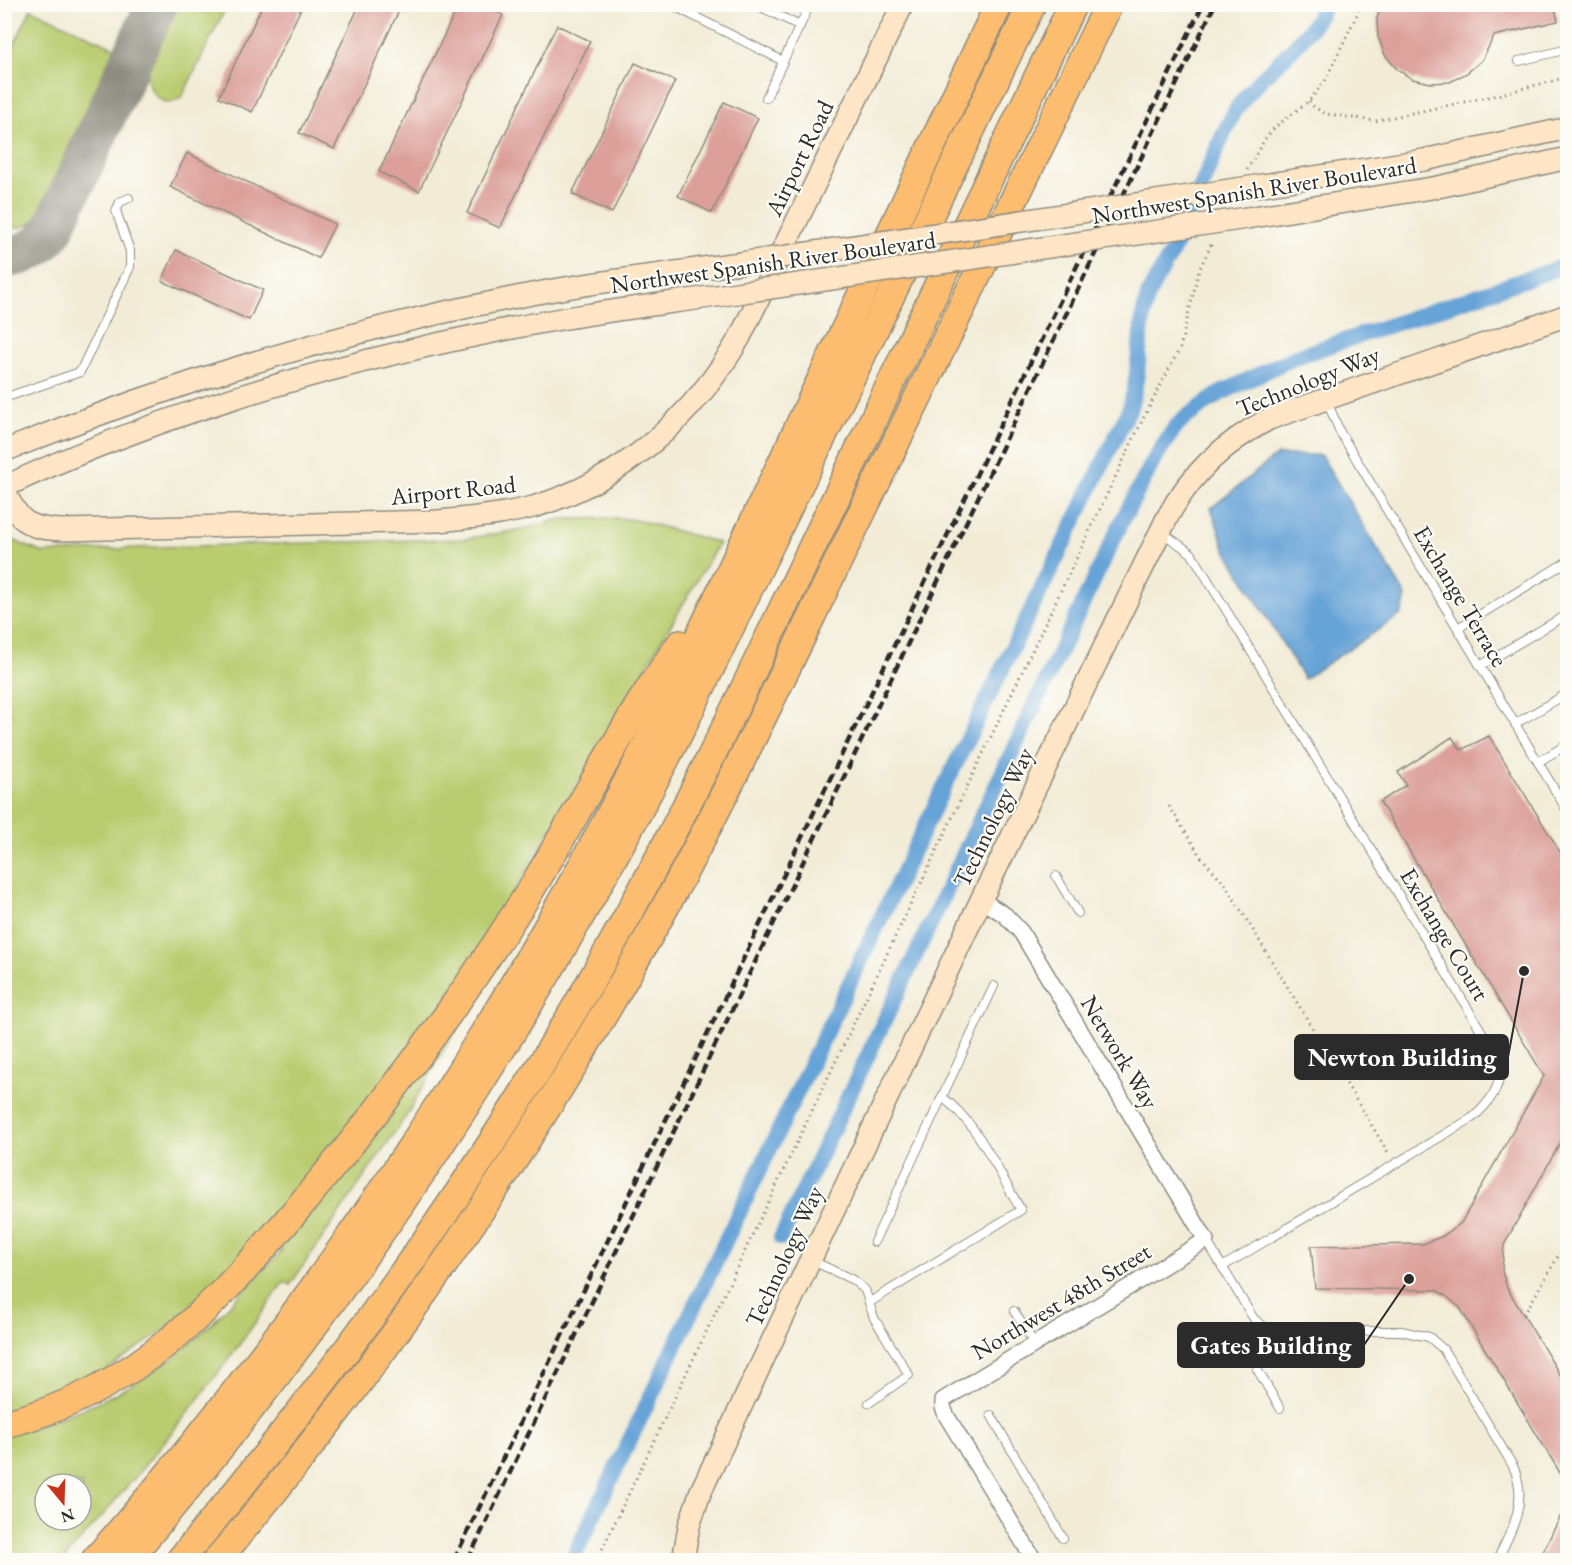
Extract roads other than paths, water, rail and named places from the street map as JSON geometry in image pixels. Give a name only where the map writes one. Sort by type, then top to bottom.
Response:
[{"type":"highway","points":[[95,1560],[171,1471],[275,1339],[374,1201],[450,1088],[526,965],[610,817],[661,717],[999,4]]},
{"type":"highway","points":[[127,1560],[265,1391],[365,1256],[489,1071],[577,925],[682,727],[1032,4]]},
{"type":"highway","points":[[180,1560],[252,1473],[390,1292],[490,1143],[603,960],[683,813],[728,724],[1072,4]]},
{"type":"highway","points":[[217,1560],[340,1407],[440,1269],[563,1081],[650,934],[731,783],[1109,4]]},
{"type":"highway","points":[[4,1424],[80,1398],[106,1385],[153,1355],[213,1303],[277,1234],[355,1140],[475,974],[523,903],[636,710],[731,568]]},
{"type":"main road","name":"Airport Road","points":[[4,488],[17,514],[27,523],[38,529],[63,530],[488,517],[533,507],[566,495],[598,479],[652,444],[700,396],[723,367],[740,337],[903,4]]},
{"type":"main road","name":"Northwest Spanish River Boulevard","points":[[4,451],[131,402],[290,351],[509,298],[1424,160],[1568,128]]},
{"type":"main road","name":"Northwest Spanish River Boulevard","points":[[4,488],[71,458],[228,400],[336,368],[500,330],[612,311],[1247,218],[1438,187],[1568,158]]},
{"type":"main road","name":"Technology Way","points":[[683,1560],[689,1526],[700,1493],[981,900],[1161,531],[1174,505],[1186,488],[1202,468],[1226,445],[1269,419],[1568,315]]},
{"type":"street","name":"Network Way","points":[[981,900],[1005,915],[1021,932],[1206,1240]]},
{"type":"street","name":"Northwest 48th Street","points":[[1034,1560],[946,1415],[942,1402],[948,1395],[1206,1240]]},
{"type":"lane","points":[[670,4],[783,61]]},
{"type":"lane","points":[[755,4],[800,26]]},
{"type":"lane","points":[[766,98],[810,4]]},
{"type":"lane","points":[[1519,61],[1568,49]]},
{"type":"lane","points":[[4,398],[80,372],[130,267],[130,251],[116,211],[120,202],[129,198]]},
{"type":"lane","name":"Exchange Terrace","points":[[1326,398],[1340,432],[1568,812]]},
{"type":"lane","name":"Exchange Court","points":[[1161,531],[1191,553],[1197,562],[1498,1062],[1500,1074],[1490,1099],[1478,1113],[1222,1267]]},
{"type":"lane","points":[[1458,628],[1568,561]]},
{"type":"lane","points":[[1480,666],[1568,614]]},
{"type":"lane","points":[[1515,724],[1568,693]]},
{"type":"lane","points":[[1538,762],[1568,744]]},
{"type":"lane","points":[[1056,876],[1078,913]]},
{"type":"lane","points":[[874,1242],[994,986]]},
{"type":"lane","points":[[870,1302],[1021,1210],[970,1124],[942,1097]]},
{"type":"lane","points":[[1206,1240],[1254,1319],[1267,1329],[1280,1331],[1401,1330],[1423,1335],[1438,1344],[1513,1466],[1517,1478],[1520,1493],[1517,1516],[1497,1560]]},
{"type":"lane","points":[[810,1260],[854,1280],[865,1290],[878,1324],[909,1375],[868,1403]]},
{"type":"lane","points":[[1014,1311],[1034,1343]]},
{"type":"lane","points":[[1257,1369],[1280,1408]]},
{"type":"lane","points":[[990,1415],[1063,1538]]},
{"type":"water","points":[[1277,455],[1321,455],[1406,596],[1402,614],[1304,679],[1225,549],[1211,508]]},
{"type":"waterway","points":[[572,1560],[929,818],[1129,410],[1135,385],[1147,299],[1177,242],[1228,124],[1247,94],[1307,33],[1325,4]]},
{"type":"waterway","points":[[781,1238],[1122,521],[1154,460],[1174,429],[1185,418],[1219,394],[1293,358],[1568,265]]},
{"type":"railway","points":[[454,1560],[1203,4]]},
{"type":"railway","points":[[468,1560],[1215,4]]},
{"type":"place","name":"Newton Building","points":[[1524,971]]},
{"type":"place","name":"Gates Building","points":[[1409,1279]]}]
